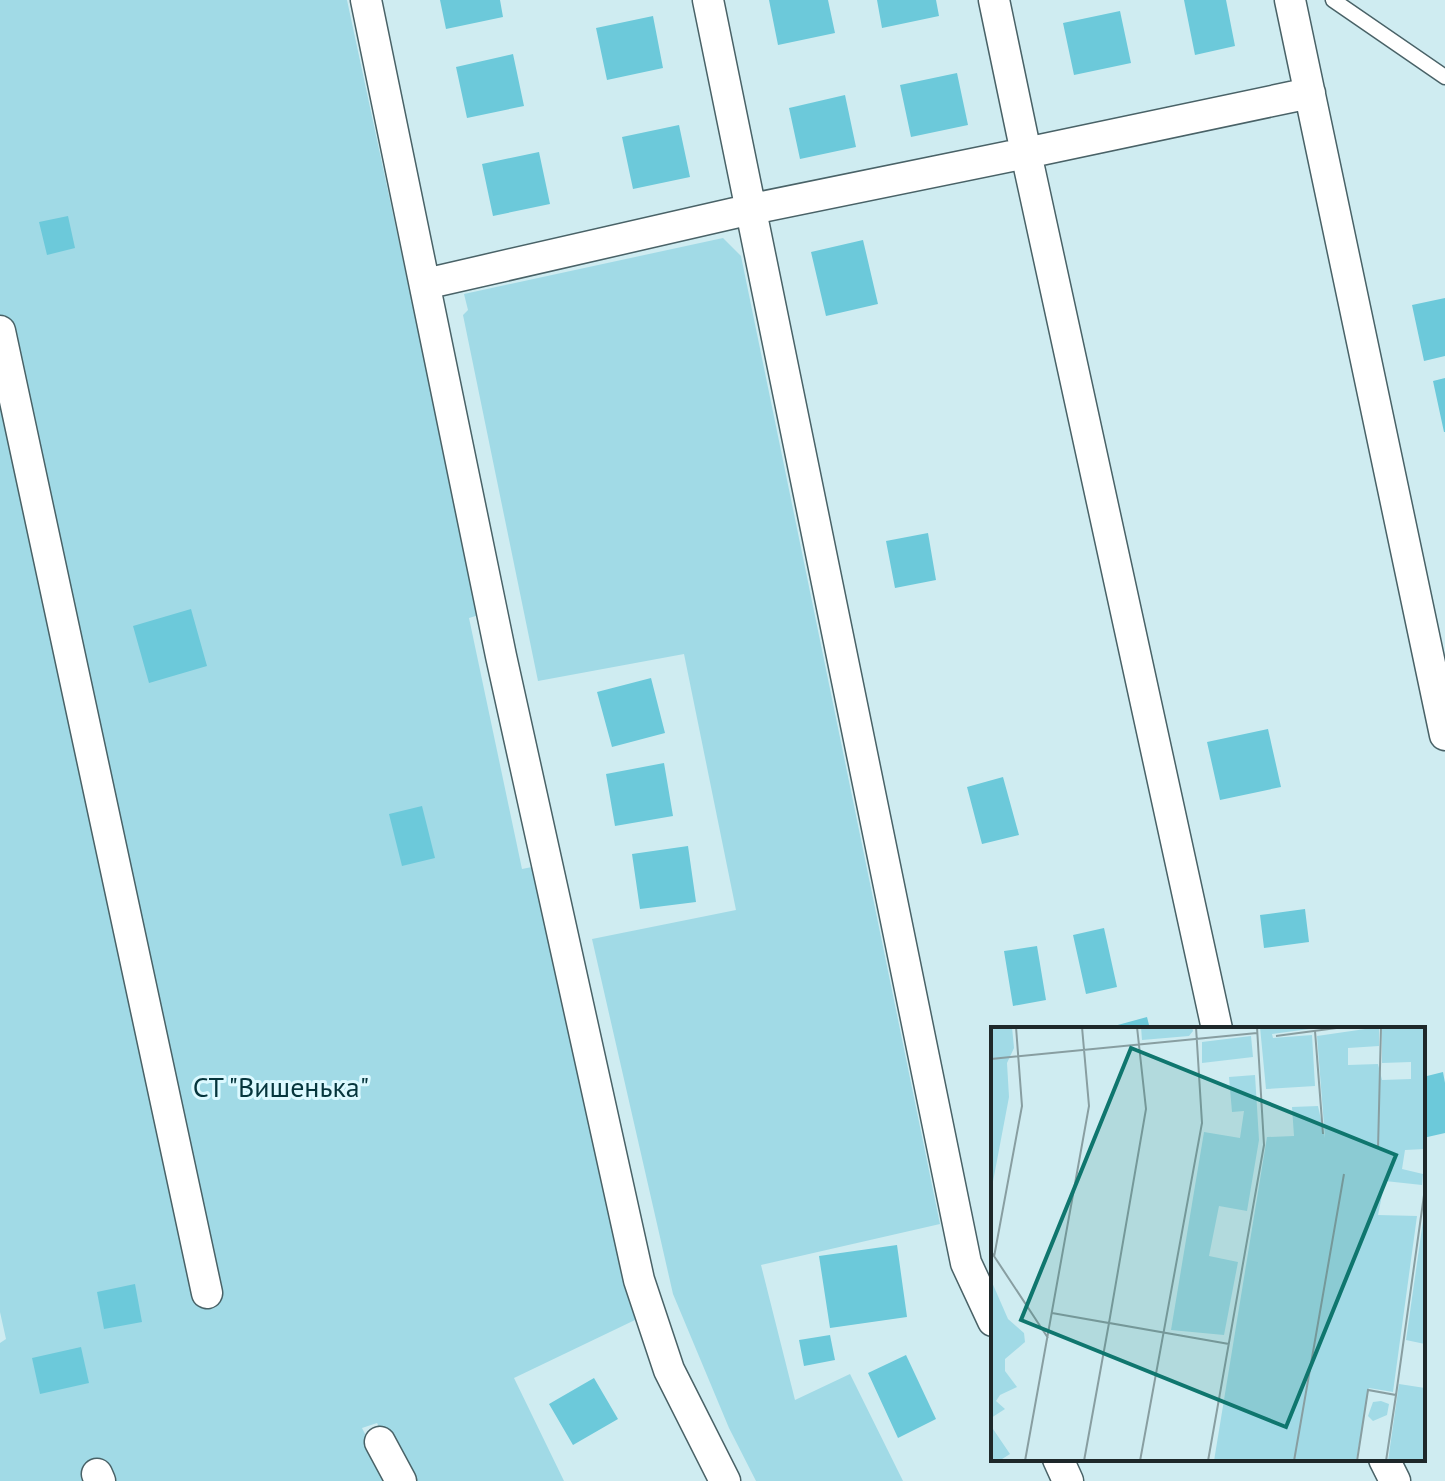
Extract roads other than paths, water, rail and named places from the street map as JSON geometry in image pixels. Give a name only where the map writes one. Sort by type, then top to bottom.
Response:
[{"type":"street","points":[[366,0],[501,656],[639,1280],[669,1370],[725,1481]]},
{"type":"street","points":[[708,0],[966,1263],[991,1317]]},
{"type":"street","points":[[994,0],[1217,1027]]},
{"type":"street","points":[[1290,0],[1445,735]]},
{"type":"street","points":[[425,284],[752,209],[1310,93]]},
{"type":"street","points":[[0,331],[207,1293]]},
{"type":"street","points":[[380,1442],[401,1481]]},
{"type":"street","points":[[1059,1461],[1068,1481]]},
{"type":"street","points":[[1385,1461],[1395,1481]]},
{"type":"lane","points":[[1333,0],[1445,77]]},
{"type":"park label","name":"СТ \"Вишенька\"","points":[[281,1086]]}]
